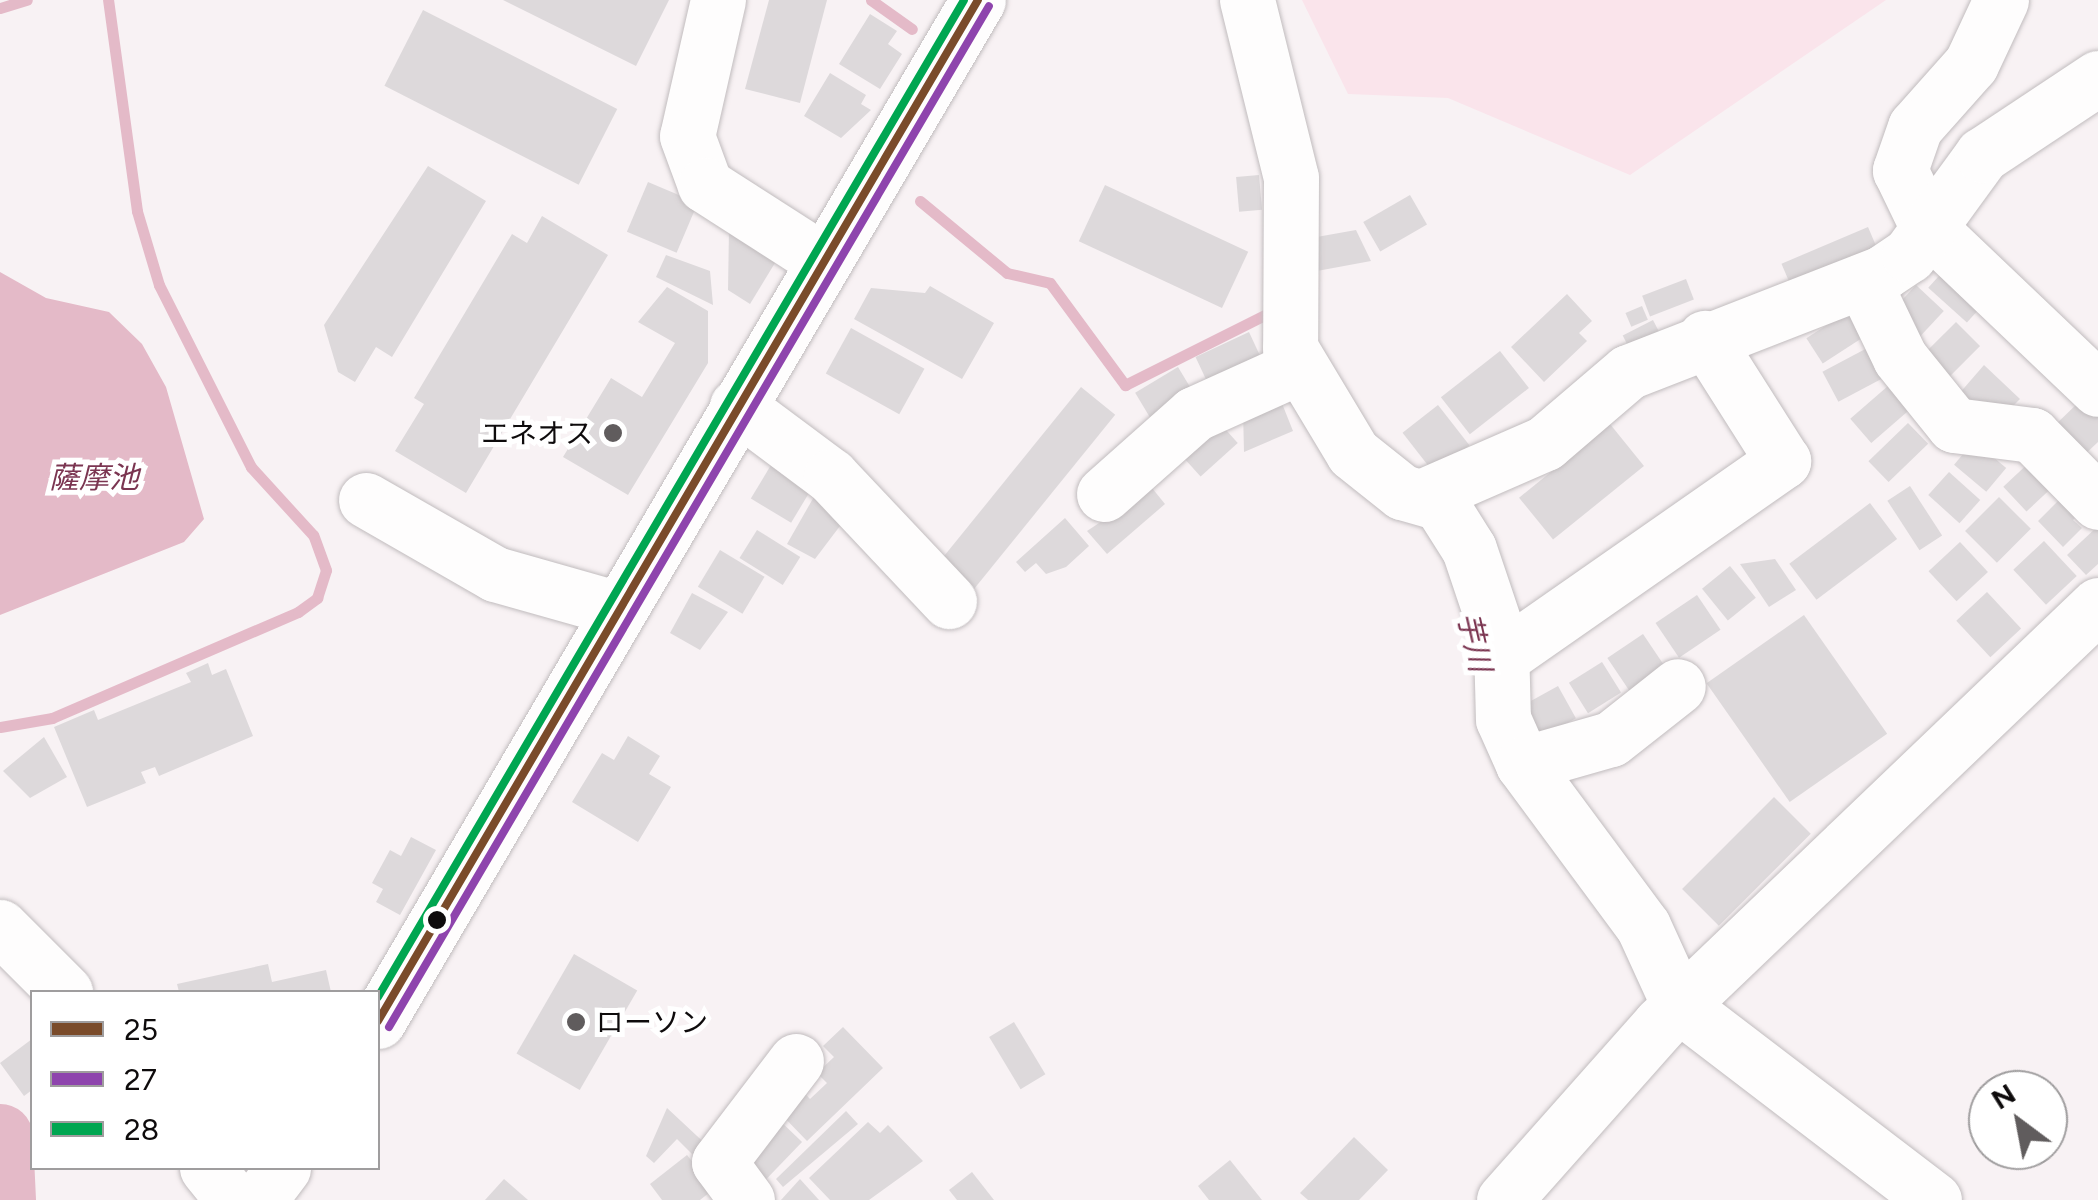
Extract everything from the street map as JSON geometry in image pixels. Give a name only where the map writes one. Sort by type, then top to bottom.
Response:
[{"type":"street","points":[[718,0],[687,136],[705,185],[822,260]]},
{"type":"street","points":[[380,1018],[978,0]]},
{"type":"street","points":[[1247,0],[1291,178],[1283,310],[1287,373],[1354,454],[1402,492],[1426,495],[1545,443],[1628,372],[1705,338],[1863,281],[1909,255],[1982,155],[2098,78]]},
{"type":"street","points":[[2001,0],[1979,52],[1907,142],[1900,170],[1927,226],[2098,389]]},
{"type":"street","points":[[1863,281],[1946,440],[2032,435],[2098,502]]},
{"type":"street","points":[[1502,657],[1783,461],[1705,338]]},
{"type":"street","points":[[1104,494],[1194,414],[1287,373]]},
{"type":"street","points":[[738,406],[831,476],[949,601]]},
{"type":"street","points":[[1426,495],[1468,549],[1502,657],[1503,719],[1523,764],[1635,914],[1671,1014],[1934,1200]]},
{"type":"street","points":[[365,501],[494,574],[619,609]]},
{"type":"street","points":[[1504,1200],[1671,1014],[2098,605]]},
{"type":"street","points":[[1523,764],[1611,739],[1678,686]]},
{"type":"street","points":[[0,927],[63,990]]},
{"type":"street","points":[[747,1200],[719,1162],[796,1060]]},
{"type":"street","points":[[208,1170],[232,1200]]},
{"type":"street","points":[[259,1200],[282,1170]]},
{"type":"shaded area","points":[[1302,0],[1886,0],[1630,175],[1448,98],[1348,94]]},
{"type":"water","name":"薩摩池","points":[[0,272],[46,298],[109,312],[142,344],[166,387],[204,519],[184,542],[0,615]]},
{"type":"building","points":[[503,0],[669,0],[636,66]]},
{"type":"building","points":[[769,0],[827,0],[800,103],[745,89]]},
{"type":"building","points":[[423,10],[617,109],[579,185],[384,86]]},
{"type":"building","points":[[870,14],[897,31],[888,44],[902,54],[880,89],[839,64]]},
{"type":"building","points":[[830,73],[866,95],[861,104],[871,110],[841,138],[804,116]]},
{"type":"building","points":[[428,166],[486,201],[392,357],[376,347],[355,382],[338,372],[324,325]]},
{"type":"building","points":[[1259,175],[1262,210],[1239,212],[1236,177]]},
{"type":"building","points":[[648,182],[698,203],[677,253],[627,232]]},
{"type":"building","points":[[1105,185],[1248,252],[1222,308],[1079,241]]},
{"type":"building","points":[[1410,195],[1427,224],[1380,251],[1363,222]]},
{"type":"building","points":[[542,216],[608,255],[466,493],[395,451],[424,404],[414,398],[512,234],[527,243]]},
{"type":"building","points":[[1868,227],[1876,246],[1790,283],[1781,264]]},
{"type":"building","points":[[729,229],[778,258],[750,304],[728,290]]},
{"type":"building","points":[[1356,230],[1371,261],[1317,271],[1311,238]]},
{"type":"building","points":[[666,255],[710,271],[713,305],[656,277]]},
{"type":"building","points":[[1947,267],[1986,302],[1967,323],[1928,288]]},
{"type":"building","points":[[1686,279],[1694,300],[1650,316],[1642,296]]},
{"type":"building","points":[[1916,285],[1944,311],[1916,341],[1888,315]]},
{"type":"building","points":[[930,286],[994,323],[962,379],[854,319],[871,288],[925,293]]},
{"type":"building","points":[[667,287],[708,311],[708,363],[628,495],[563,457],[611,378],[642,397],[675,343],[638,322]]},
{"type":"building","points":[[1567,294],[1592,321],[1579,333],[1587,341],[1544,382],[1511,347]]},
{"type":"building","points":[[1642,306],[1648,320],[1631,327],[1625,313]]},
{"type":"building","points":[[1850,310],[1866,335],[1823,363],[1806,338]]},
{"type":"building","points":[[1653,320],[1662,338],[1632,353],[1623,335]]},
{"type":"building","points":[[1956,322],[1980,346],[1940,386],[1916,362]]},
{"type":"building","points":[[851,328],[924,369],[899,414],[826,373]]},
{"type":"building","points":[[1249,332],[1263,362],[1209,387],[1196,357]]},
{"type":"building","points":[[1871,346],[1887,376],[1838,402],[1822,372]]},
{"type":"building","points":[[1500,351],[1529,388],[1470,434],[1441,397]]},
{"type":"building","points":[[1984,365],[2020,399],[2007,412],[1972,411],[1958,395]]},
{"type":"building","points":[[1178,367],[1195,395],[1152,421],[1135,393]]},
{"type":"building","points":[[1888,386],[1909,410],[1871,443],[1850,419]]},
{"type":"building","points":[[1081,387],[1115,415],[974,590],[939,562]]},
{"type":"building","points":[[1279,396],[1293,431],[1244,452],[1243,411]]},
{"type":"building","points":[[2081,400],[2098,417],[2098,442],[2081,458],[2052,428]]},
{"type":"building","points":[[1438,405],[1469,445],[1434,473],[1403,433]]},
{"type":"building","points":[[1217,420],[1238,443],[1201,476],[1180,453]]},
{"type":"building","points":[[1908,423],[1928,444],[1889,482],[1868,461]]},
{"type":"building","points":[[1610,424],[1644,466],[1553,540],[1519,498]]},
{"type":"building","points":[[1974,441],[2006,468],[1986,492],[1954,465]]},
{"type":"building","points":[[2034,458],[2057,483],[2026,512],[2003,487]]},
{"type":"building","points":[[774,460],[814,484],[791,523],[751,499]]},
{"type":"building","points":[[1949,472],[1980,500],[1959,523],[1928,495]]},
{"type":"building","points":[[1910,486],[1942,535],[1919,550],[1887,501]]},
{"type":"building","points":[[1152,488],[1165,504],[1107,554],[1087,531]]},
{"type":"building","points":[[2068,491],[2085,508],[2073,520],[2082,528],[2063,547],[2038,521]]},
{"type":"building","points":[[815,495],[846,518],[815,559],[787,544]]},
{"type":"building","points":[[1999,497],[2031,529],[1997,563],[1965,531]]},
{"type":"building","points":[[1870,503],[1897,539],[1816,600],[1789,564]]},
{"type":"building","points":[[1065,518],[1089,546],[1066,567],[1046,574],[1036,563],[1025,572],[1016,562]]},
{"type":"building","points":[[2098,526],[2098,564],[2086,575],[2067,555]]},
{"type":"building","points":[[757,530],[800,557],[783,585],[740,558]]},
{"type":"building","points":[[2044,541],[2077,576],[2046,605],[2013,570]]},
{"type":"building","points":[[1960,542],[1988,572],[1957,601],[1929,571]]},
{"type":"building","points":[[720,550],[765,577],[742,614],[698,587]]},
{"type":"building","points":[[1775,559],[1796,590],[1769,607],[1740,564]]},
{"type":"building","points":[[1730,566],[1756,598],[1728,621],[1702,589]]},
{"type":"building","points":[[1987,592],[2021,629],[1990,657],[1956,621]]},
{"type":"building","points":[[692,593],[728,612],[700,650],[670,633]]},
{"type":"building","points":[[1697,595],[1720,630],[1679,658],[1656,623]]},
{"type":"building","points":[[1804,615],[1887,734],[1790,802],[1707,683]]},
{"type":"building","points":[[1643,634],[1665,667],[1630,691],[1607,658]]},
{"type":"building","points":[[1602,662],[1621,693],[1588,713],[1569,683]]},
{"type":"building","points":[[208,663],[212,675],[226,669],[253,736],[159,776],[155,767],[141,772],[146,783],[87,807],[54,727],[94,710],[98,720],[191,682],[186,673]]},
{"type":"building","points":[[1558,686],[1576,718],[1537,740],[1520,707]]},
{"type":"building","points":[[628,736],[660,756],[649,774],[671,787],[638,842],[572,802],[602,753],[614,760]]},
{"type":"building","points":[[44,737],[67,777],[30,798],[3,771]]},
{"type":"building","points":[[1774,797],[1811,834],[1719,926],[1682,889]]},
{"type":"building","points":[[411,837],[436,850],[400,915],[376,902],[383,889],[372,883],[390,850],[401,856]]},
{"type":"building","name":"ローソン","points":[[574,954],[637,990],[580,1090],[517,1054]]},
{"type":"building","points":[[268,964],[272,982],[326,970],[331,990],[178,990],[177,984]]},
{"type":"building","points":[[1014,1022],[1045,1074],[1021,1089],[989,1037]]},
{"type":"building","points":[[843,1027],[883,1068],[807,1141],[778,1111],[801,1089],[810,1099],[827,1083],[817,1073],[834,1057],[823,1046]]},
{"type":"building","points":[[30,1040],[30,1092],[24,1096],[0,1063]]},
{"type":"building","points":[[667,1108],[711,1149],[699,1161],[677,1139],[654,1163],[646,1156]]},
{"type":"building","points":[[846,1111],[858,1124],[783,1187],[776,1179]]},
{"type":"building","points":[[774,1115],[802,1142],[765,1180],[737,1153]]},
{"type":"building","points":[[868,1122],[880,1133],[888,1125],[923,1161],[869,1200],[830,1200],[809,1178]]},
{"type":"building","points":[[1354,1137],[1388,1170],[1359,1200],[1308,1200],[1300,1193]]},
{"type":"building","points":[[687,1155],[714,1189],[700,1200],[662,1200],[650,1184]]},
{"type":"building","points":[[1230,1160],[1262,1200],[1209,1200],[1198,1186]]},
{"type":"building","points":[[972,1172],[994,1200],[957,1200],[949,1190]]},
{"type":"building","points":[[504,1179],[528,1200],[485,1200]]},
{"type":"building","points":[[800,1179],[819,1200],[781,1200]]},
{"type":"waterway","points":[[0,8],[27,0]]},
{"type":"waterway","points":[[0,727],[52,718],[298,612],[317,598],[326,570],[313,535],[251,467],[159,285],[137,211],[108,0]]},
{"type":"waterway","points":[[871,0],[912,29]]},
{"type":"waterway","points":[[920,201],[1007,273],[1050,283],[1125,385],[1265,315]]},
{"type":"waterway","points":[[0,1136],[3,1200]]},
{"type":"transit line","name":"28","points":[[380,994],[964,0]]},
{"type":"transit line","name":"25","points":[[380,1018],[978,0]]},
{"type":"transit line","name":"27","points":[[389,1027],[989,6]]},
{"type":"place","name":"エネオス","points":[[613,433]]},
{"type":"place","name":"ローソン","points":[[576,1022]]},
{"type":"water label","name":"芋川","points":[[1474,642]]}]
